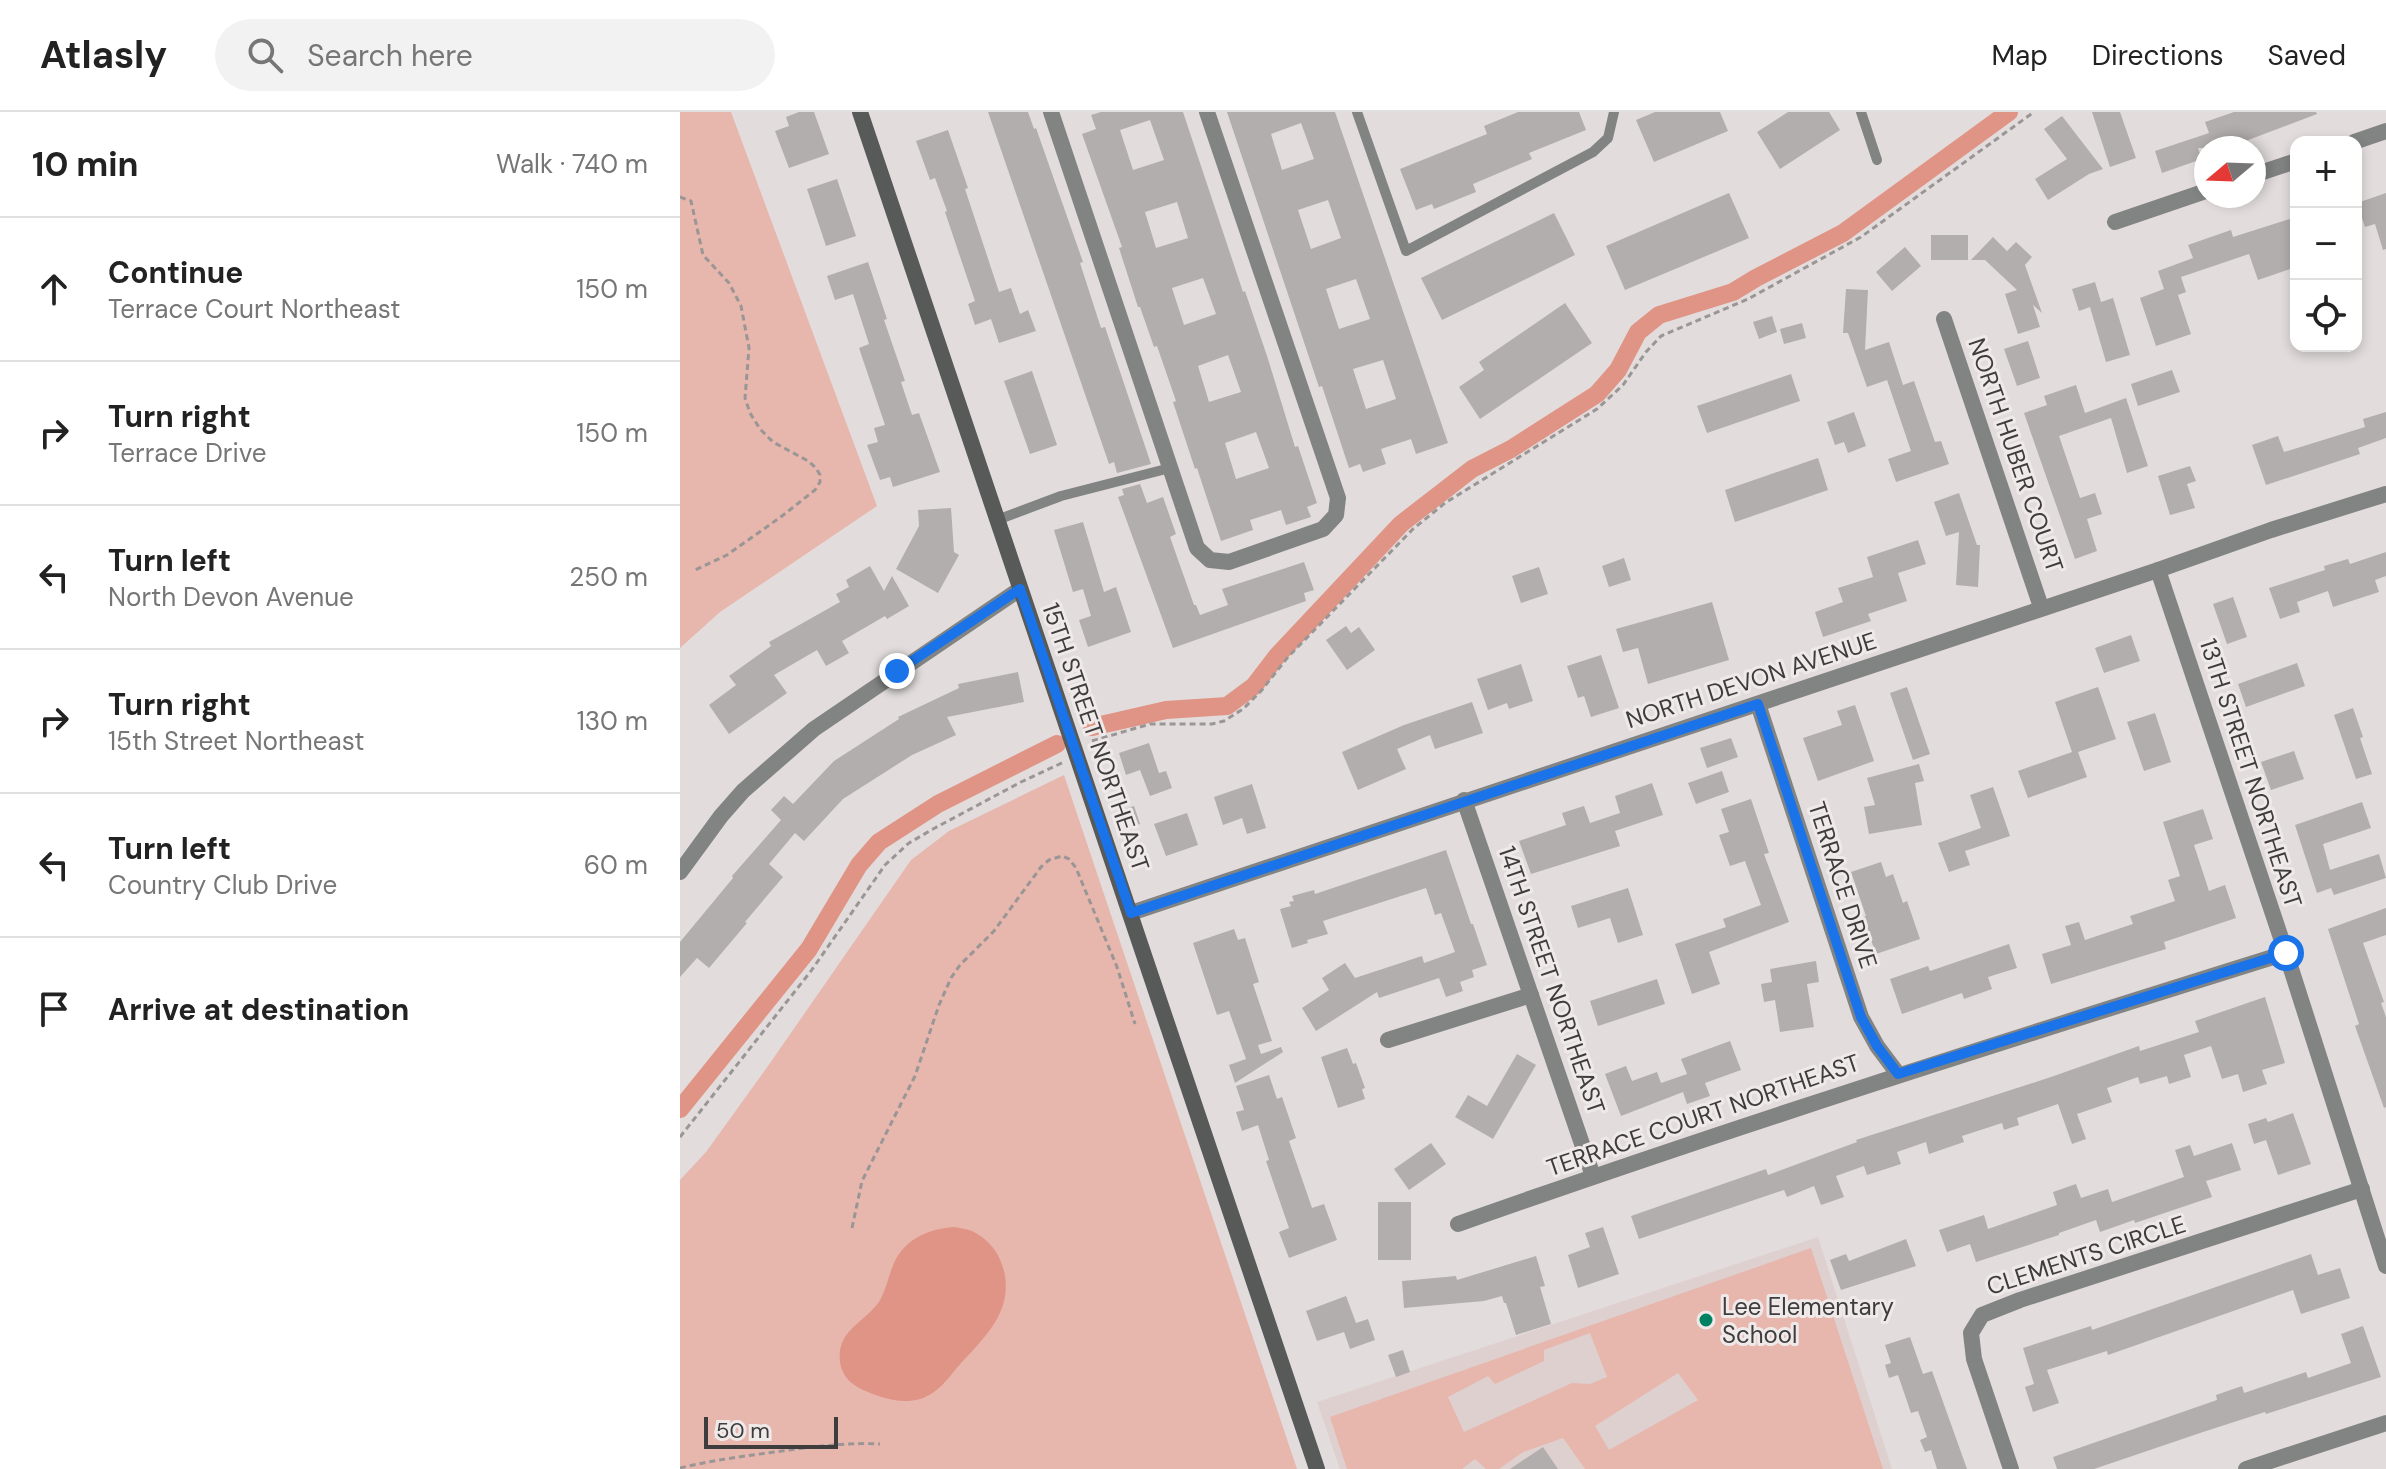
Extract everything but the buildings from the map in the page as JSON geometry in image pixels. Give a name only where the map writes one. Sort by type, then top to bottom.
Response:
[{"type":"street","name":"15TH STREET NORTHEAST","points":[[860,112],[1317,1469]]},
{"type":"street","points":[[1051,112],[1197,548],[1210,560],[1229,562],[1323,529],[1336,515],[1338,498],[1207,112]]},
{"type":"street","points":[[2362,139],[2386,131]]},
{"type":"street","points":[[2266,171],[2290,163]]},
{"type":"street","points":[[2115,222],[2194,195]]},
{"type":"street","name":"NORTH HUBER COURT","points":[[1944,319],[2041,607]]},
{"type":"street","name":"NORTH DEVON AVENUE","points":[[1131,913],[2386,494]]},
{"type":"street","name":"13TH STREET NORTHEAST","points":[[2158,570],[2286,953],[2386,1266]]},
{"type":"street","points":[[680,872],[743,791],[814,729],[1020,589]]},
{"type":"street","name":"TERRACE DRIVE","points":[[1758,704],[1861,1017],[1898,1074]]},
{"type":"street","name":"14TH STREET NORTHEAST","points":[[1464,800],[1593,1176]]},
{"type":"street","name":"TERRACE COURT NORTHEAST","points":[[1458,1224],[1898,1074],[2286,953]]},
{"type":"street","points":[[1388,1040],[1531,995]]},
{"type":"street","name":"CLEMENTS CIRCLE","points":[[2011,1469],[1974,1359],[1971,1333],[1982,1315],[2362,1189]]},
{"type":"street","points":[[2246,1469],[2386,1423]]},
{"type":"lane","points":[[1357,112],[1406,251],[1593,152],[1608,138],[1614,112]]},
{"type":"lane","points":[[1861,112],[1877,160]]},
{"type":"lane","points":[[997,520],[1061,496],[1170,468]]},
{"type":"path","points":[[680,1137],[811,971],[885,865],[909,843],[1021,782],[1077,756],[1090,742],[1150,724],[1212,724],[1224,721],[1243,709],[1288,657],[1413,529],[1467,489],[1597,409],[1623,385],[1661,336],[1748,299],[1861,237],[2034,112]]},
{"type":"path","points":[[680,197],[691,201],[694,208],[703,255],[729,283],[741,306],[749,348],[745,398],[750,413],[773,442],[808,461],[820,475],[815,490],[782,516],[727,555],[695,570]]},
{"type":"path","points":[[852,1228],[862,1181],[915,1076],[951,978],[994,931],[1033,876],[1056,856],[1069,859],[1076,868],[1117,967],[1135,1024]]},
{"type":"path","points":[[680,1468],[810,1447],[846,1443],[880,1444]]},
{"type":"shaded area","points":[[680,112],[731,112],[877,506],[720,612],[680,648]]},
{"type":"shaded area","points":[[1064,775],[1297,1469],[680,1469],[680,1180],[706,1152],[911,860],[949,831]]},
{"type":"shaded area","points":[[954,1227],[972,1231],[983,1238],[999,1257],[1006,1292],[995,1322],[948,1379],[926,1397],[897,1401],[857,1387],[841,1367],[841,1345],[845,1337],[879,1302],[902,1250],[925,1233]]},
{"type":"shaded area","name":"Lee Elementary School","points":[[1818,1237],[1892,1469],[1340,1469],[1317,1402]]},
{"type":"shaded area","name":"Lee Elementary School","points":[[1811,1248],[1883,1469],[1585,1469],[1563,1438],[1523,1452],[1499,1469],[1486,1469],[1475,1459],[1462,1469],[1347,1469],[1330,1417]],"holes":[[[1590,1333],[1607,1377],[1590,1384],[1572,1383],[1464,1432],[1448,1397],[1488,1376],[1495,1384],[1544,1361],[1544,1350]],[[1678,1373],[1698,1400],[1609,1450],[1595,1426]]]},
{"type":"waterway","points":[[1092,727],[1166,710],[1227,706],[1254,686],[1277,656],[1401,524],[1472,469],[1511,449],[1597,394],[1618,370],[1638,332],[1659,315],[1733,292],[1843,233],[2009,112]]},
{"type":"waterway","points":[[680,1109],[809,949],[859,865],[879,842],[938,804],[1057,744]]},
{"type":"place","name":"Lee Elementary School","points":[[1706,1320]]},
{"type":"route","points":[[897,671],[1020,589],[1131,913],[1758,704],[1861,1017],[1898,1074],[2286,953]]}]
